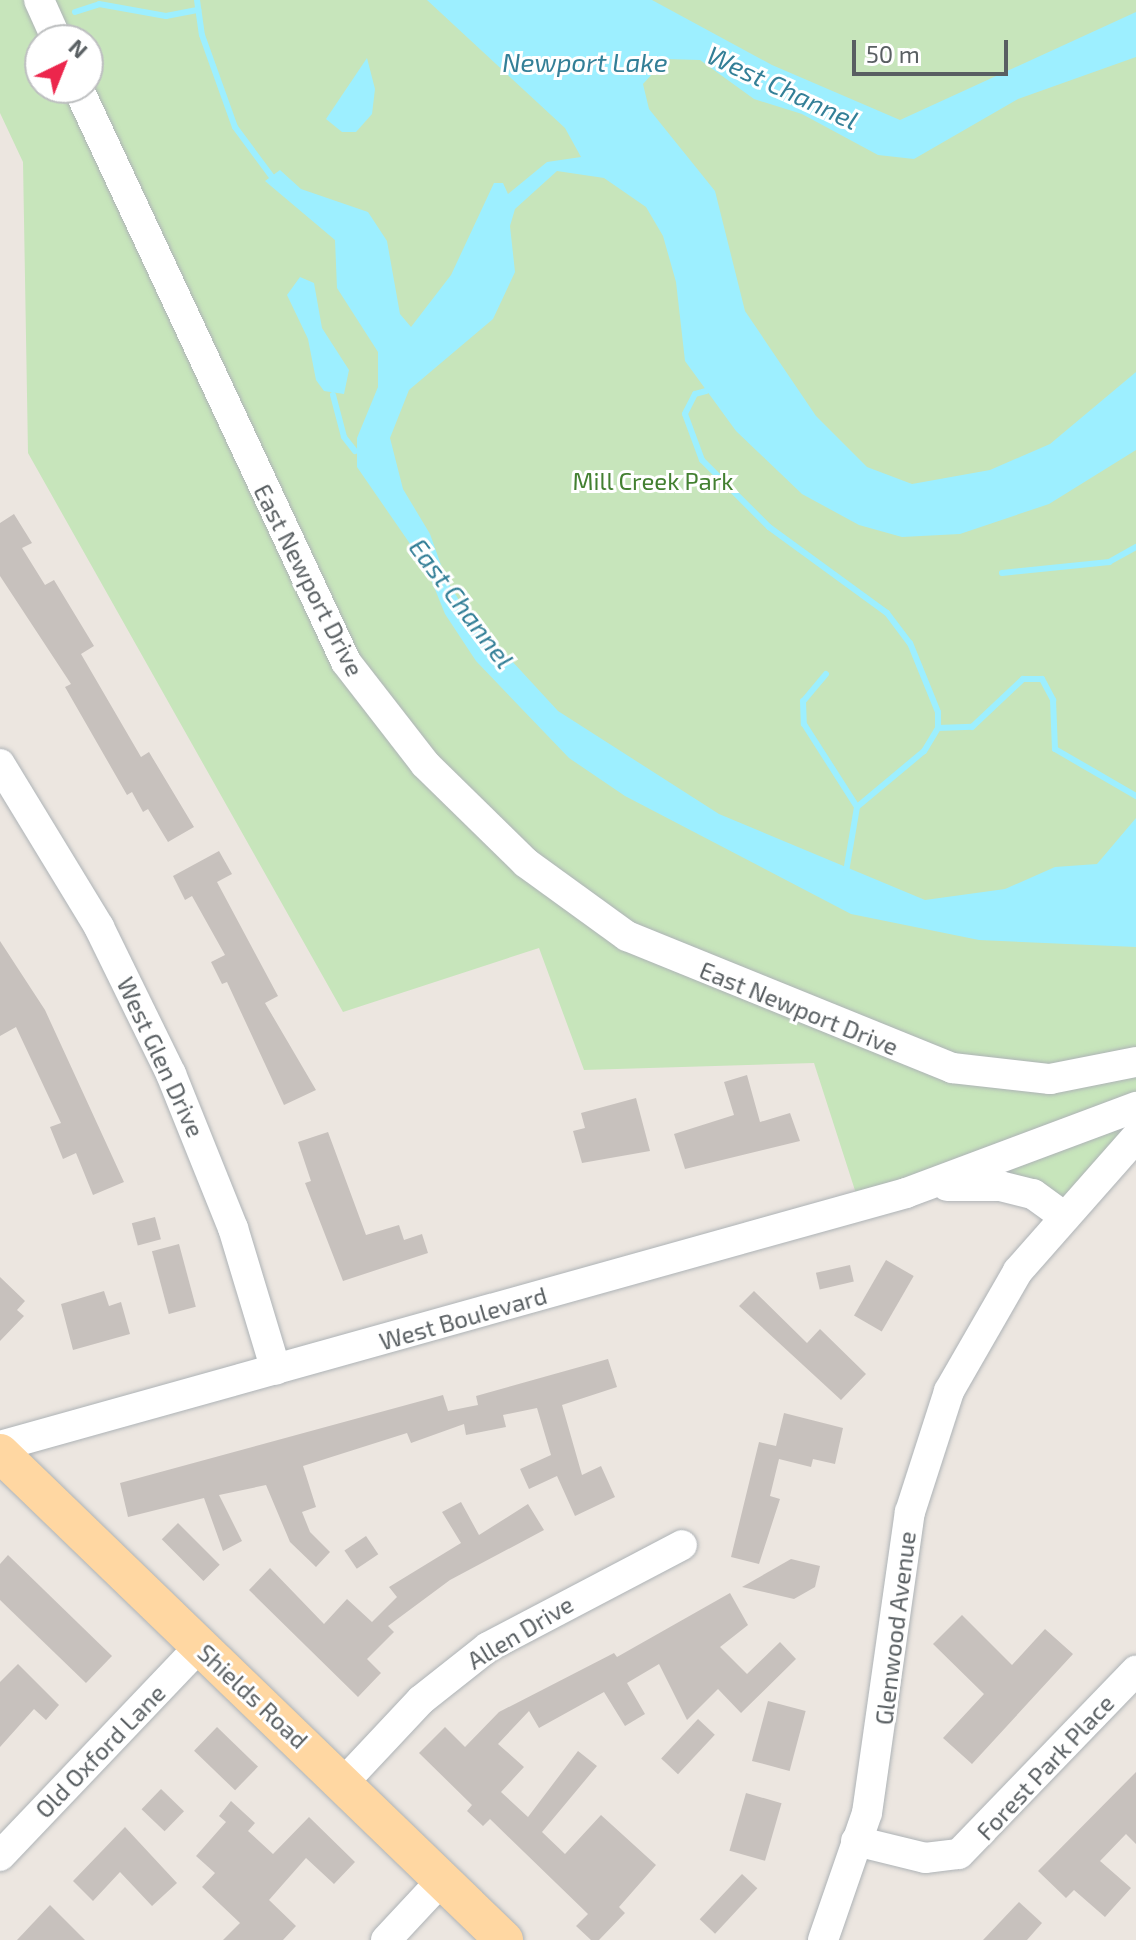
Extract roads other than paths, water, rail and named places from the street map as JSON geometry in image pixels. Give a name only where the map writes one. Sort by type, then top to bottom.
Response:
[{"type":"main road","name":"Shields Road","points":[[0,1453],[345,1781],[504,1940]]},
{"type":"street","points":[[39,0],[50,24]]},
{"type":"street","name":"East Newport Drive","points":[[85,104],[346,662],[407,744],[507,846],[627,936],[952,1068],[1050,1079],[1136,1062]]},
{"type":"street","name":"West Glen Drive","points":[[0,764],[99,927],[171,1074],[233,1228],[276,1370]]},
{"type":"street","name":"West Boulevard","points":[[0,1446],[925,1187],[1136,1107]]},
{"type":"street","name":"Glenwood Avenue","points":[[823,1940],[876,1771],[898,1571],[925,1454],[981,1328],[1062,1215],[1136,1137]]},
{"type":"street","name":"West Boulevard","points":[[925,1187],[1000,1186],[1033,1194],[1062,1215]]},
{"type":"street","name":"Allen Drive","points":[[345,1781],[421,1700],[488,1647],[682,1545]]},
{"type":"street","name":"Old Oxford Lane","points":[[0,1856],[200,1646]]},
{"type":"street","name":"Forest Park Place","points":[[856,1841],[925,1858],[959,1854],[1136,1671]]},
{"type":"street","points":[[386,1940],[442,1880]]},
{"type":"water","name":"Newport Lake","points":[[427,0],[652,0],[772,65],[900,120],[1136,12],[1136,57],[1018,99],[914,159],[878,155],[802,114],[754,99],[700,60],[666,59],[643,84],[649,109],[715,191],[745,311],[816,416],[867,467],[912,484],[990,470],[1050,444],[1136,372],[1136,450],[1049,504],[960,534],[902,537],[859,525],[802,494],[736,431],[685,361],[676,282],[663,236],[646,207],[604,178],[557,171],[515,209],[510,226],[515,272],[493,319],[409,390],[390,438],[403,489],[430,534],[446,579],[465,610],[558,711],[719,814],[925,900],[1005,889],[1055,867],[1097,864],[1136,818],[1136,947],[979,940],[851,914],[625,796],[569,758],[476,661],[445,614],[426,567],[357,467],[357,438],[378,387],[378,352],[337,288],[335,240],[265,181],[280,170],[301,189],[368,212],[387,241],[400,314],[411,327],[451,275],[494,183],[503,183],[508,194],[547,162],[581,157],[565,128]]},
{"type":"water","points":[[367,58],[375,89],[372,114],[356,132],[342,132],[326,119]]},
{"type":"water","points":[[300,277],[314,283],[322,328],[349,370],[344,394],[324,391],[316,380],[308,339],[287,295]]},
{"type":"waterway","points":[[197,0],[202,35],[235,127],[275,181]]},
{"type":"waterway","points":[[75,12],[99,4],[166,16],[198,10]]},
{"type":"waterway","points":[[706,391],[695,394],[685,414],[702,460],[769,527],[887,613],[910,643],[938,712],[938,728],[924,751],[857,807],[846,872]]},
{"type":"waterway","points":[[333,395],[344,437],[355,451]]},
{"type":"waterway","points":[[1002,573],[1109,562],[1136,547]]},
{"type":"waterway","points":[[826,674],[803,701],[804,724],[857,807]]},
{"type":"waterway","points":[[938,728],[972,727],[1023,679],[1042,679],[1053,700],[1055,749],[1136,796]]},
{"type":"water label","name":"West Channel","points":[[783,87]]},
{"type":"water label","name":"East Channel","points":[[462,603]]},
{"type":"park label","name":"Mill Creek Park","points":[[653,481]]}]
